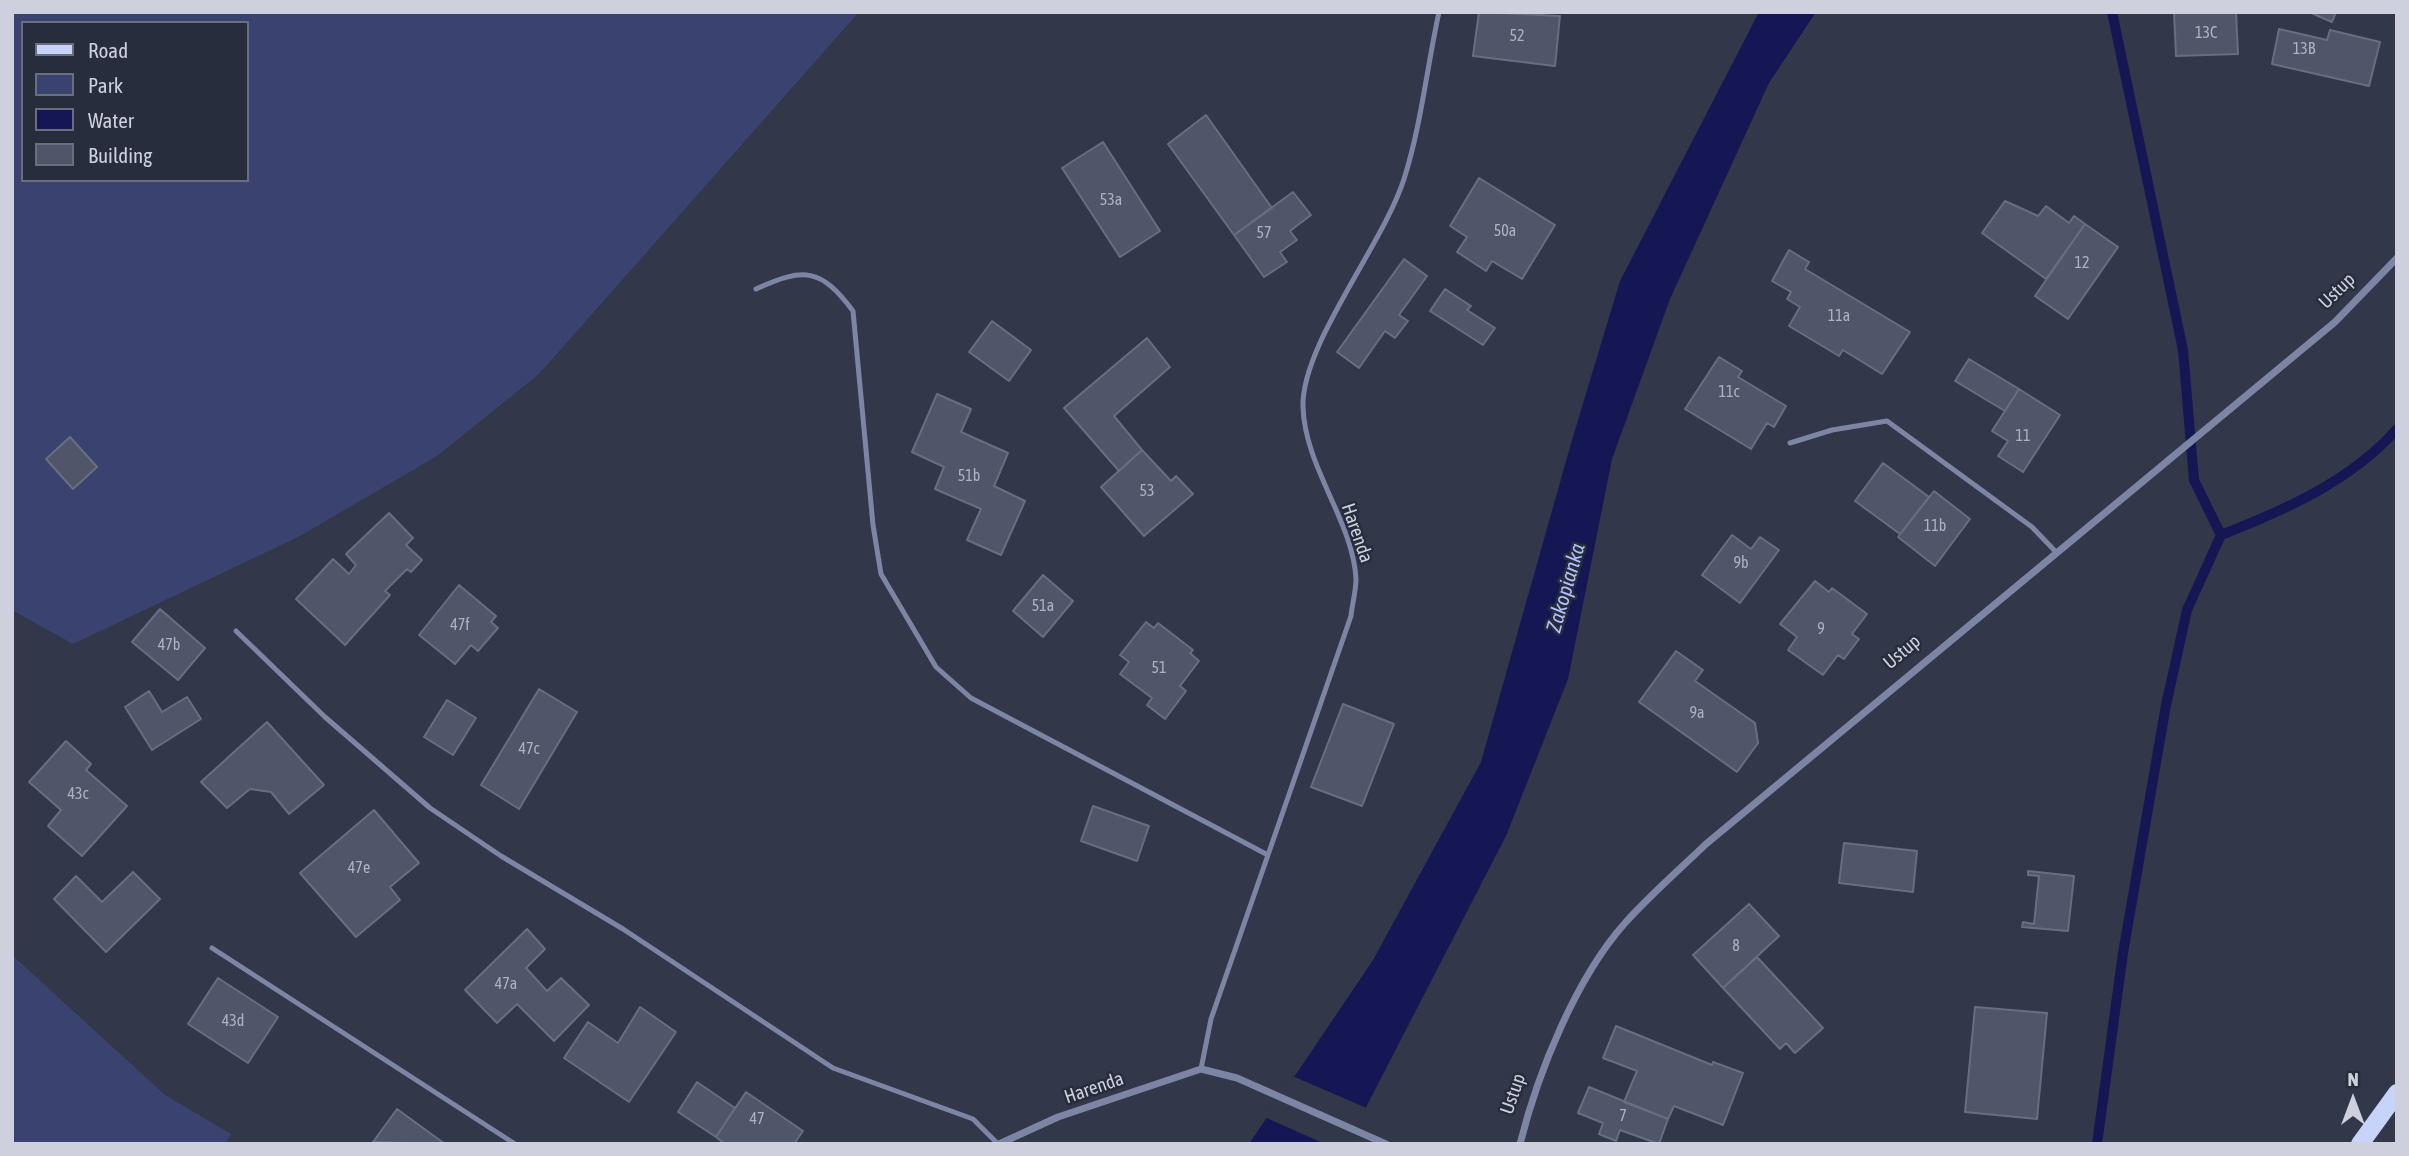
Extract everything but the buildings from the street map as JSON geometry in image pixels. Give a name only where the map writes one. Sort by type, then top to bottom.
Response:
[{"type":"main road","points":[[2360,1144],[2397,1093]]},
{"type":"street","name":"Ustup","points":[[1520,1144],[1527,1116],[1565,1016],[1624,924],[1706,844],[2335,322],[2397,258]]},
{"type":"street","name":"Harenda","points":[[998,1144],[1058,1117],[1201,1069]]},
{"type":"street","points":[[1201,1069],[1237,1078],[1386,1144]]},
{"type":"lane","name":"Harenda","points":[[1201,1069],[1211,1019],[1266,854],[1351,616],[1356,579],[1346,539],[1322,482],[1309,440],[1303,406],[1309,371],[1330,325],[1383,230],[1404,179],[1439,12]]},
{"type":"lane","points":[[756,289],[800,272],[818,278],[839,293],[853,311],[873,525],[881,574],[936,667],[971,698],[1266,854]]},
{"type":"lane","points":[[1790,443],[1832,430],[1887,421],[2032,527],[2056,552]]},
{"type":"lane","points":[[236,631],[325,717],[430,808],[501,856],[624,929],[833,1068],[973,1119],[998,1144]]},
{"type":"lane","points":[[212,948],[515,1144]]},
{"type":"green space","points":[[12,12],[859,12],[539,374],[437,456],[300,536],[73,644],[12,610]]},
{"type":"green space","points":[[12,955],[165,1095],[231,1134],[225,1144],[12,1144]]},
{"type":"water","name":"Zakopianka","points":[[1759,12],[1816,12],[1769,83],[1670,299],[1612,459],[1568,679],[1506,836],[1347,1144],[1249,1144],[1373,960],[1481,762],[1620,281]]},
{"type":"pier","points":[[1290,1075],[1369,1109],[1351,1144],[1325,1144],[1262,1116]]},
{"type":"waterway","points":[[2097,1144],[2123,953],[2166,705],[2187,610],[2221,535],[2194,480],[2183,350],[2112,12]]},
{"type":"waterway","points":[[2221,535],[2293,504],[2338,479],[2359,464],[2397,429]]}]
